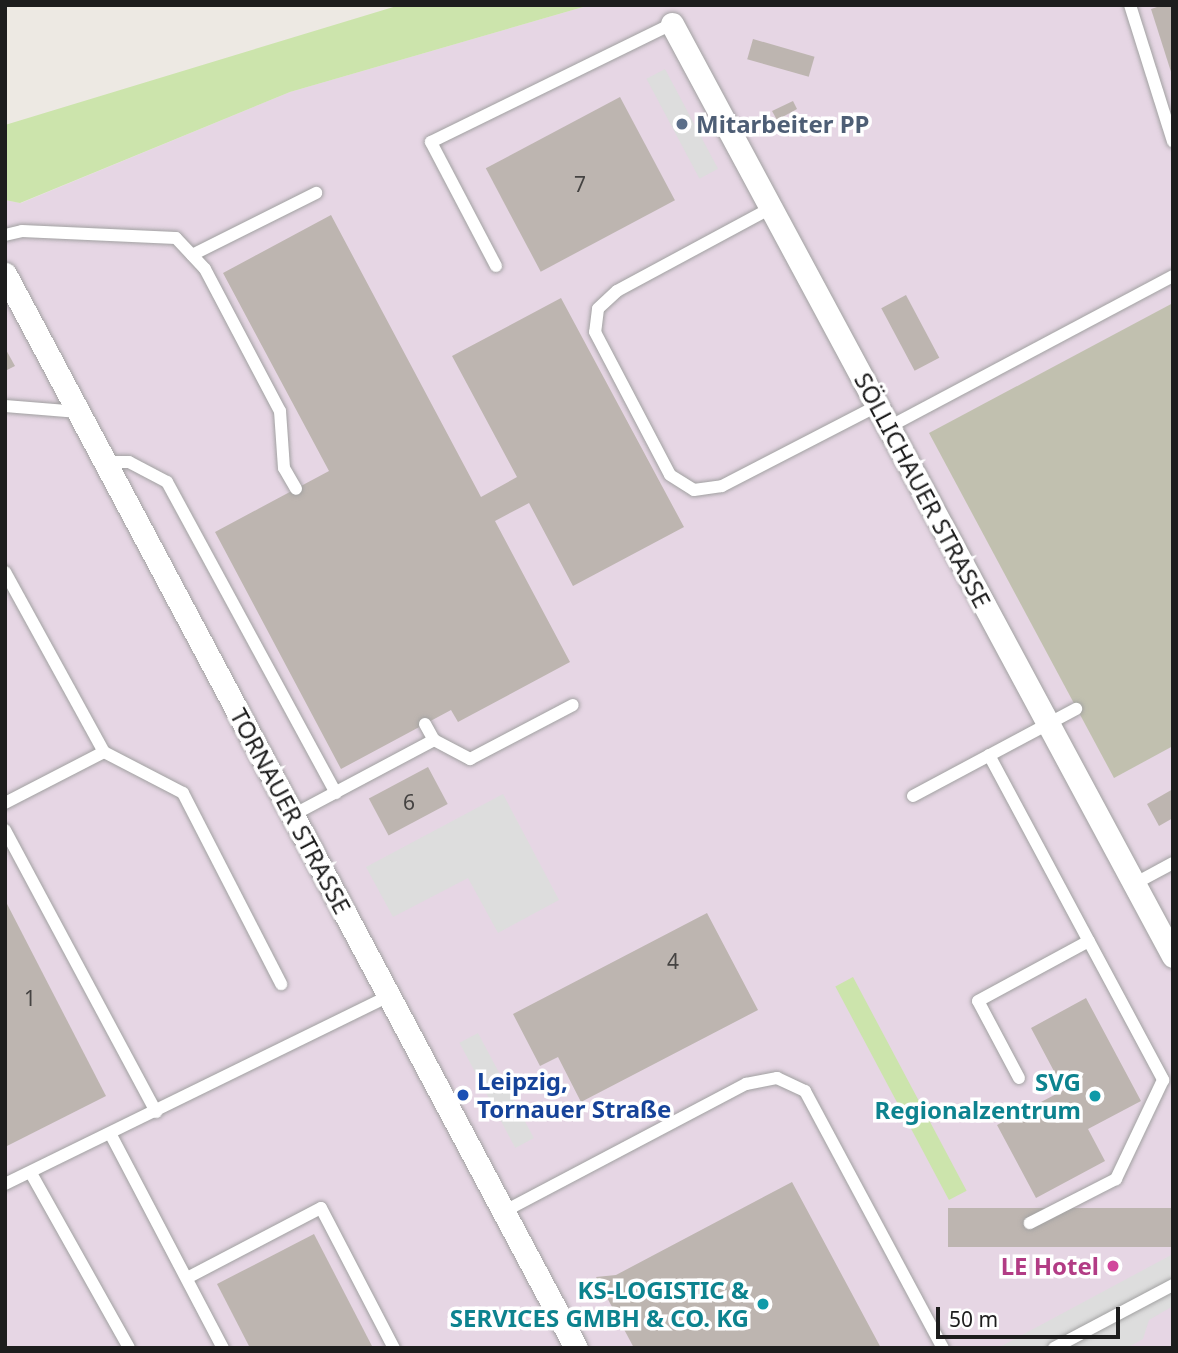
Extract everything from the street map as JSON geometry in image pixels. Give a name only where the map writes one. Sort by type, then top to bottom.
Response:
[{"type":"street","name":"SÖLLICHAUER STRASSE","points":[[672,24],[1173,956]]},
{"type":"street","name":"TORNAUER STRASSE","points":[[5,274],[576,1348]]},
{"type":"lane","points":[[1130,5],[1173,141]]},
{"type":"lane","points":[[496,266],[431,142],[672,24]]},
{"type":"lane","points":[[192,255],[316,193]]},
{"type":"lane","points":[[771,208],[617,290],[598,309],[595,332],[670,475],[694,490],[722,486],[877,406]]},
{"type":"lane","points":[[5,235],[22,230],[176,238],[205,269],[280,411],[284,468],[296,489]]},
{"type":"lane","points":[[889,428],[1173,276]]},
{"type":"lane","points":[[5,405],[79,412]]},
{"type":"lane","points":[[105,462],[129,461],[167,482],[336,793]]},
{"type":"lane","points":[[5,572],[104,752],[183,793],[281,984]]},
{"type":"lane","points":[[425,724],[434,740],[470,759],[573,705]]},
{"type":"lane","points":[[913,796],[1076,709]]},
{"type":"lane","points":[[293,815],[434,740]]},
{"type":"lane","points":[[5,803],[104,752]]},
{"type":"lane","points":[[989,755],[1088,941],[1168,1078],[1116,1179],[1030,1223]]},
{"type":"lane","points":[[5,830],[156,1112]]},
{"type":"lane","points":[[1134,884],[1173,863]]},
{"type":"lane","points":[[1019,1078],[978,1000],[1088,941]]},
{"type":"lane","points":[[5,1184],[32,1175],[389,996]]},
{"type":"lane","points":[[503,1212],[746,1084],[776,1078],[805,1091],[943,1348]]},
{"type":"lane","points":[[111,1135],[223,1348]]},
{"type":"lane","points":[[32,1175],[129,1348]]},
{"type":"lane","points":[[187,1278],[321,1208],[394,1348]]},
{"type":"lane","points":[[1054,1348],[1173,1285]]},
{"type":"shaded area","points":[[590,5],[1173,5],[1173,1348],[5,1348],[5,200],[21,203],[290,92]]},
{"type":"shaded area","name":"Mitarbeiter PP","points":[[665,69],[718,169],[700,179],[646,79]]},
{"type":"shaded area","points":[[1173,303],[1173,746],[1114,778],[929,433]]},
{"type":"shaded area","points":[[503,794],[559,900],[498,933],[468,878],[393,917],[366,867]]},
{"type":"shaded area","points":[[478,1033],[534,1138],[515,1148],[459,1043]]},
{"type":"shaded area","points":[[1173,1254],[1173,1306],[1149,1320],[1143,1339],[1127,1348],[998,1348]]},
{"type":"green space","points":[[400,5],[590,5],[290,92],[20,203],[5,200],[5,125]]},
{"type":"green space","points":[[853,977],[967,1191],[949,1200],[835,986]]},
{"type":"building","points":[[1173,5],[1172,75],[1151,9]]},
{"type":"building","points":[[753,39],[815,57],[809,77],[747,59]]},
{"type":"building","points":[[620,97],[675,200],[541,272],[486,168]]},
{"type":"building","points":[[793,101],[797,109],[777,120],[772,111]]},
{"type":"building","points":[[331,215],[481,497],[517,477],[452,356],[561,298],[684,527],[573,586],[529,503],[495,521],[570,662],[458,722],[451,710],[341,769],[215,532],[329,471],[223,273]]},
{"type":"building","points":[[906,295],[939,358],[915,371],[881,308]]},
{"type":"building","points":[[5,348],[15,366],[5,371]]},
{"type":"building","points":[[428,767],[448,804],[389,836],[369,798]]},
{"type":"building","points":[[1173,789],[1173,818],[1159,826],[1147,804]]},
{"type":"building","points":[[5,900],[106,1096],[5,1147]]},
{"type":"building","points":[[707,913],[758,1010],[581,1102],[558,1057],[540,1066],[513,1014]]},
{"type":"building","name":"SVG Regionalzentrum","points":[[1086,998],[1141,1101],[1088,1129],[1105,1161],[1036,1198],[997,1125],[1064,1090],[1031,1028]]},
{"type":"building","name":"KS-LOGISTIC & SERVICES GMBH & CO. KG","points":[[792,1182],[881,1348],[634,1348],[596,1277],[616,1275]]},
{"type":"building","points":[[948,1208],[1173,1208],[1173,1247],[948,1247]]},
{"type":"building","points":[[314,1234],[373,1348],[250,1348],[217,1284]]},
{"type":"place","name":"Mitarbeiter PP","points":[[682,124]]},
{"type":"place","name":"Leipzig, Tornauer Straße","points":[[463,1095]]},
{"type":"place","name":"SVG Regionalzentrum","points":[[1095,1096]]},
{"type":"place","name":"LE Hotel","points":[[1113,1266]]},
{"type":"place","name":"KS-LOGISTIC & SERVICES GMBH & CO. KG","points":[[763,1304]]}]
